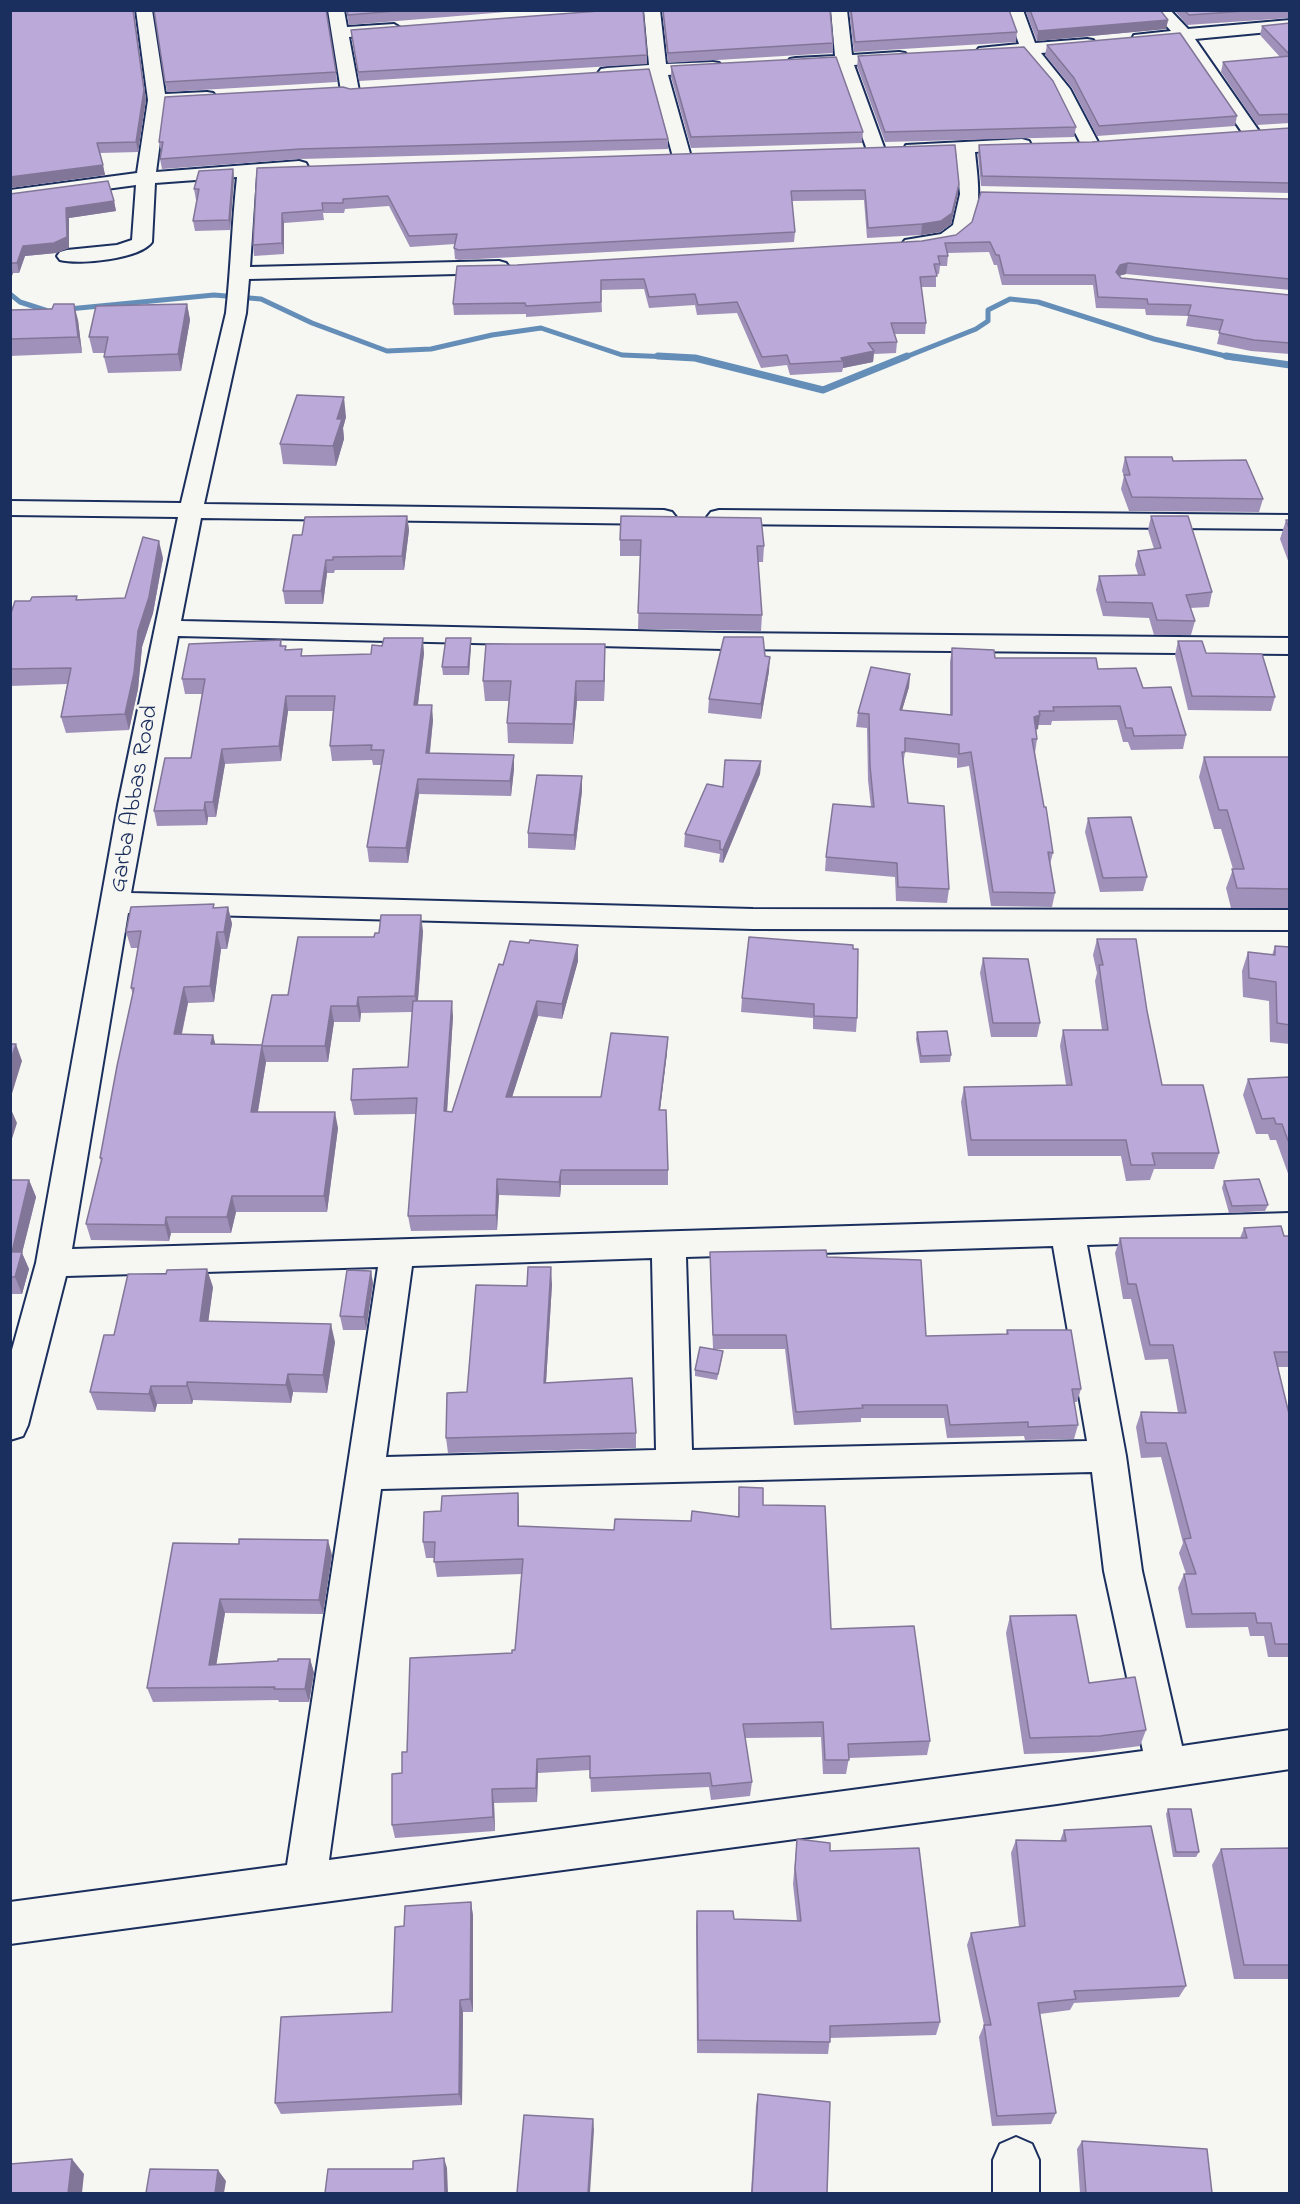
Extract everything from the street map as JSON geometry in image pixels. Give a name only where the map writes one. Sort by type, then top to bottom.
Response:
[{"type":"street","points":[[68,256],[119,250],[137,246],[142,242],[157,100],[144,10]]},
{"type":"street","points":[[328,92],[356,90],[336,10]]},
{"type":"street","points":[[652,10],[658,70],[681,157]]},
{"type":"street","points":[[839,10],[844,60],[876,150]]},
{"type":"street","points":[[1015,10],[1029,49],[1060,89],[1090,144]]},
{"type":"street","points":[[1160,10],[1184,35],[1262,133],[1229,135]]},
{"type":"street","points":[[1124,41],[1290,25]]},
{"type":"street","points":[[341,33],[412,28]]},
{"type":"street","points":[[971,53],[1101,43]]},
{"type":"street","points":[[774,64],[914,56]]},
{"type":"street","points":[[587,75],[728,66]]},
{"type":"street","points":[[157,100],[227,96]]},
{"type":"street","points":[[1067,144],[1113,142]]},
{"type":"street","points":[[853,151],[1045,145]]},
{"type":"street","points":[[897,244],[947,239],[962,228],[970,194],[965,147]]},
{"type":"street","points":[[658,157],[704,156]]},
{"type":"street","points":[[10,196],[147,178],[313,167]]},
{"type":"street","name":"Garba Abbas Road","points":[[10,1425],[53,1263],[117,903],[132,805],[238,290],[247,172]]},
{"type":"street","points":[[970,194],[994,194]]},
{"type":"street","points":[[238,290],[517,267]]},
{"type":"street","points":[[10,508],[1290,522]]},
{"type":"street","points":[[169,628],[724,640],[1290,646]]},
{"type":"street","points":[[117,903],[753,919],[1290,920]]},
{"type":"street","points":[[53,1263],[1290,1226]]},
{"type":"street","points":[[1068,1234],[1108,1456],[1124,1571],[1166,1766]]},
{"type":"street","points":[[669,1245],[674,1466]]},
{"type":"street","points":[[305,1884],[397,1253]]},
{"type":"street","points":[[365,1473],[1108,1456]]},
{"type":"street","points":[[10,1923],[1057,1784],[1290,1749]]},
{"type":"building","points":[[10,10],[133,10],[144,90],[136,142],[97,143],[103,165],[10,177]]},
{"type":"building","points":[[154,10],[326,10],[336,72],[165,82]]},
{"type":"building","points":[[347,10],[408,10],[348,15]]},
{"type":"building","points":[[612,10],[643,10],[647,55],[358,72],[351,30]]},
{"type":"building","points":[[663,10],[830,10],[833,43],[668,53]]},
{"type":"building","points":[[851,10],[1009,10],[1017,32],[855,42]]},
{"type":"building","points":[[1030,10],[1160,10],[1168,20],[1038,31]]},
{"type":"building","points":[[1184,10],[1260,10],[1189,15]]},
{"type":"building","points":[[1290,23],[1290,55],[1262,26]]},
{"type":"building","points":[[1180,33],[1237,116],[1099,126],[1074,78],[1047,45]]},
{"type":"building","points":[[1024,47],[1053,81],[1076,127],[885,132],[858,56]]},
{"type":"building","points":[[1290,56],[1290,114],[1259,115],[1223,62]]},
{"type":"building","points":[[836,57],[863,132],[691,137],[671,66]]},
{"type":"building","points":[[649,69],[668,139],[300,149],[160,159],[163,142],[159,142],[165,97],[343,87],[350,89]]},
{"type":"building","points":[[1290,128],[1290,183],[982,176],[979,145],[1092,142]]},
{"type":"building","points":[[955,145],[959,184],[952,213],[941,221],[922,224],[868,228],[865,190],[791,191],[795,232],[458,250],[454,248],[457,234],[409,236],[388,196],[343,199],[343,203],[322,203],[323,210],[282,213],[282,243],[253,245],[257,168]]},
{"type":"building","points":[[233,169],[229,220],[193,221],[199,189],[194,189],[199,171]]},
{"type":"building","points":[[108,181],[114,201],[66,208],[67,237],[54,243],[23,246],[17,263],[10,263],[10,194]]},
{"type":"building","points":[[981,192],[1290,199],[1290,279],[1128,263],[1120,265],[1116,272],[1121,278],[1290,295],[1290,343],[1254,340],[1219,333],[1223,320],[1188,315],[1191,305],[1148,304],[1147,299],[1098,297],[1095,275],[1004,275],[999,255],[996,255],[990,242],[945,243],[948,256],[938,256],[940,264],[934,264],[937,276],[920,277],[926,323],[891,323],[897,342],[868,343],[874,351],[841,358],[843,361],[790,364],[787,355],[762,357],[737,302],[698,305],[695,294],[649,297],[644,279],[601,280],[601,302],[526,306],[525,303],[453,304],[457,266],[517,265],[922,241],[956,235],[972,222]]},
{"type":"building","points":[[54,304],[74,304],[78,337],[10,339],[10,310],[52,309]]},
{"type":"building","points":[[187,304],[178,354],[104,357],[108,337],[89,337],[96,306]]},
{"type":"building","points":[[297,395],[344,397],[337,419],[342,419],[333,446],[280,444]]},
{"type":"building","points":[[1125,457],[1172,457],[1173,461],[1246,460],[1263,499],[1132,497],[1124,475],[1130,475]]},
{"type":"building","points":[[407,516],[402,556],[333,557],[333,560],[326,560],[321,591],[283,591],[293,535],[302,535],[305,517]]},
{"type":"building","points":[[621,516],[761,518],[764,546],[757,546],[762,615],[638,613],[641,540],[620,540]]},
{"type":"building","points":[[1151,516],[1188,516],[1212,592],[1186,595],[1195,621],[1157,620],[1152,603],[1106,602],[1099,576],[1145,575],[1138,551],[1161,548]]},
{"type":"building","points":[[143,537],[159,541],[149,597],[138,631],[134,673],[125,714],[61,717],[71,668],[10,669],[10,616],[15,601],[30,601],[32,597],[77,596],[76,600],[125,598]]},
{"type":"building","points":[[724,637],[763,637],[765,656],[770,657],[761,704],[709,699]]},
{"type":"building","points":[[384,638],[423,638],[414,705],[432,705],[426,753],[514,755],[510,781],[418,779],[406,848],[367,847],[384,750],[371,750],[372,745],[330,746],[335,696],[286,696],[279,746],[222,749],[213,802],[205,802],[204,810],[154,811],[165,758],[191,758],[205,679],[182,679],[189,644],[281,640],[280,646],[286,646],[285,650],[302,649],[301,656],[371,654],[372,645],[382,646]]},
{"type":"building","points":[[446,638],[471,638],[468,667],[442,667]]},
{"type":"building","points":[[1178,641],[1202,641],[1206,653],[1262,654],[1275,697],[1192,696]]},
{"type":"building","points":[[486,644],[605,644],[604,681],[576,681],[573,724],[507,723],[511,681],[483,681]]},
{"type":"building","points":[[952,648],[994,650],[995,658],[1096,658],[1098,669],[1136,668],[1143,688],[1171,687],[1186,735],[1134,736],[1132,728],[1126,728],[1120,706],[1053,707],[1054,711],[1039,711],[1040,715],[1034,717],[1037,739],[1032,739],[1053,853],[1048,852],[1055,893],[993,892],[971,752],[959,754],[959,744],[905,738],[905,752],[902,752],[908,803],[944,806],[949,889],[898,887],[897,863],[826,857],[833,804],[874,807],[869,714],[858,713],[871,667],[910,674],[900,710],[952,715]]},
{"type":"building","points":[[1204,757],[1290,757],[1290,889],[1237,888],[1232,869],[1244,869],[1227,810],[1219,810]]},
{"type":"building","points":[[725,760],[761,761],[723,850],[720,849],[720,841],[685,834],[707,784],[723,787]]},
{"type":"building","points":[[537,775],[582,776],[574,835],[528,833]]},
{"type":"building","points":[[1131,817],[1147,877],[1103,878],[1088,818]]},
{"type":"building","points":[[214,904],[213,908],[228,907],[224,932],[217,932],[210,986],[184,987],[174,1034],[213,1035],[211,1044],[262,1045],[272,995],[288,995],[298,937],[374,937],[375,933],[379,933],[381,915],[421,915],[415,996],[358,997],[357,1006],[331,1006],[325,1046],[262,1046],[251,1112],[335,1112],[324,1196],[232,1196],[227,1217],[166,1217],[165,1225],[86,1224],[102,1158],[100,1158],[117,1066],[134,988],[131,988],[141,931],[126,932],[131,907]]},
{"type":"building","points":[[749,937],[853,945],[853,949],[858,949],[857,1018],[814,1016],[814,1004],[742,998]]},
{"type":"building","points":[[1097,939],[1136,939],[1162,1085],[1203,1085],[1219,1153],[1152,1153],[1155,1165],[1131,1165],[1126,1140],[971,1140],[964,1087],[1072,1085],[1063,1030],[1108,1030],[1099,965],[1103,965]]},
{"type":"building","points":[[530,940],[578,945],[562,1004],[537,1001],[506,1097],[601,1097],[611,1033],[668,1037],[659,1110],[666,1110],[668,1170],[561,1170],[559,1182],[497,1179],[496,1215],[408,1216],[417,1098],[351,1100],[353,1069],[408,1067],[413,1001],[452,1001],[444,1111],[452,1112],[499,964],[503,965],[510,941],[529,943]]},
{"type":"building","points":[[1275,946],[1290,947],[1290,1025],[1277,1023],[1276,982],[1249,978],[1248,952],[1275,955]]},
{"type":"building","points":[[983,958],[1028,959],[1040,1023],[993,1023]]},
{"type":"building","points":[[947,1031],[951,1055],[921,1056],[917,1032]]},
{"type":"building","points":[[10,1044],[16,1044],[10,1062]]},
{"type":"building","points":[[1290,1077],[1290,1146],[1282,1124],[1276,1124],[1274,1118],[1262,1119],[1248,1079]]},
{"type":"building","points":[[1259,1179],[1268,1205],[1232,1206],[1224,1181]]},
{"type":"building","points":[[10,1180],[29,1180],[12,1252],[22,1252],[15,1277],[10,1277]]},
{"type":"building","points":[[1281,1226],[1284,1236],[1290,1236],[1290,1352],[1274,1352],[1290,1418],[1290,1644],[1275,1644],[1271,1623],[1257,1623],[1255,1613],[1192,1614],[1184,1574],[1196,1574],[1184,1539],[1191,1538],[1166,1443],[1146,1443],[1141,1412],[1186,1413],[1173,1345],[1150,1345],[1136,1284],[1128,1284],[1120,1238],[1247,1238],[1244,1228]]},
{"type":"building","points":[[826,1250],[827,1257],[921,1260],[926,1336],[1008,1334],[1007,1330],[1071,1330],[1081,1389],[1072,1389],[1078,1425],[1028,1427],[1028,1422],[950,1425],[947,1405],[862,1405],[863,1408],[796,1412],[786,1335],[713,1335],[710,1252]]},
{"type":"building","points":[[528,1267],[551,1267],[544,1383],[632,1378],[636,1433],[446,1438],[447,1393],[467,1392],[476,1285],[527,1286]]},
{"type":"building","points":[[207,1269],[200,1321],[331,1324],[323,1375],[288,1374],[286,1385],[187,1382],[187,1386],[151,1386],[149,1394],[90,1392],[104,1335],[114,1335],[128,1274],[166,1274],[167,1270]]},
{"type":"building","points":[[347,1270],[371,1271],[364,1317],[340,1316]]},
{"type":"building","points":[[700,1347],[723,1351],[718,1374],[695,1370]]},
{"type":"building","points":[[739,1487],[763,1488],[763,1505],[825,1506],[831,1629],[914,1626],[930,1741],[848,1744],[849,1760],[825,1760],[823,1722],[743,1724],[752,1782],[712,1786],[710,1773],[590,1778],[590,1756],[537,1759],[536,1788],[492,1789],[493,1817],[392,1825],[392,1774],[402,1773],[402,1752],[407,1752],[410,1658],[512,1653],[512,1650],[515,1650],[523,1559],[434,1562],[435,1542],[423,1542],[424,1512],[441,1511],[442,1496],[518,1493],[518,1526],[614,1530],[615,1519],[691,1521],[692,1511],[739,1517]]},
{"type":"building","points":[[239,1539],[328,1540],[319,1600],[220,1599],[209,1665],[278,1661],[278,1659],[310,1659],[305,1689],[274,1689],[275,1687],[147,1688],[173,1543],[239,1544]]},
{"type":"building","points":[[1076,1615],[1089,1683],[1135,1677],[1146,1730],[1100,1736],[1030,1738],[1010,1616]]},
{"type":"building","points":[[1168,1809],[1191,1809],[1199,1852],[1176,1852]]},
{"type":"building","points":[[1151,1826],[1186,1986],[1074,1991],[1076,1999],[1038,2003],[1056,2113],[997,2116],[984,2025],[991,2025],[971,1933],[1025,1926],[1016,1840],[1066,1841],[1064,1830]]},
{"type":"building","points":[[797,1839],[830,1843],[830,1851],[919,1848],[940,2022],[830,2026],[830,2042],[698,2040],[697,1911],[733,1911],[734,1919],[801,1921],[795,1869]]},
{"type":"building","points":[[1290,1848],[1290,1965],[1244,1965],[1221,1849]]},
{"type":"building","points":[[471,1902],[470,1999],[460,2000],[459,2094],[275,2103],[281,2017],[392,2012],[395,1927],[404,1926],[405,1906]]},
{"type":"building","points":[[758,2094],[830,2102],[827,2193],[752,2193]]},
{"type":"building","points":[[524,2115],[593,2119],[588,2193],[517,2193]]},
{"type":"building","points":[[1082,2141],[1207,2149],[1212,2193],[1086,2193]]},
{"type":"building","points":[[444,2158],[445,2193],[325,2193],[328,2169],[413,2169],[413,2161]]},
{"type":"building","points":[[72,2159],[68,2193],[10,2193],[10,2164]]},
{"type":"building","points":[[150,2169],[218,2170],[215,2193],[146,2193]]},
{"type":"waterway","points":[[10,294],[20,302],[48,311],[214,295],[261,299],[312,323],[387,351],[431,349],[492,335],[541,328],[622,355],[695,358]]},
{"type":"waterway","points":[[903,358],[976,329],[988,321],[988,310],[1010,299],[1038,302],[1154,339],[1234,358]]},
{"type":"waterway","points":[[658,356],[695,358]]},
{"type":"waterway","points":[[695,358],[823,390],[907,356]]},
{"type":"waterway","points":[[1226,356],[1290,365]]}]
